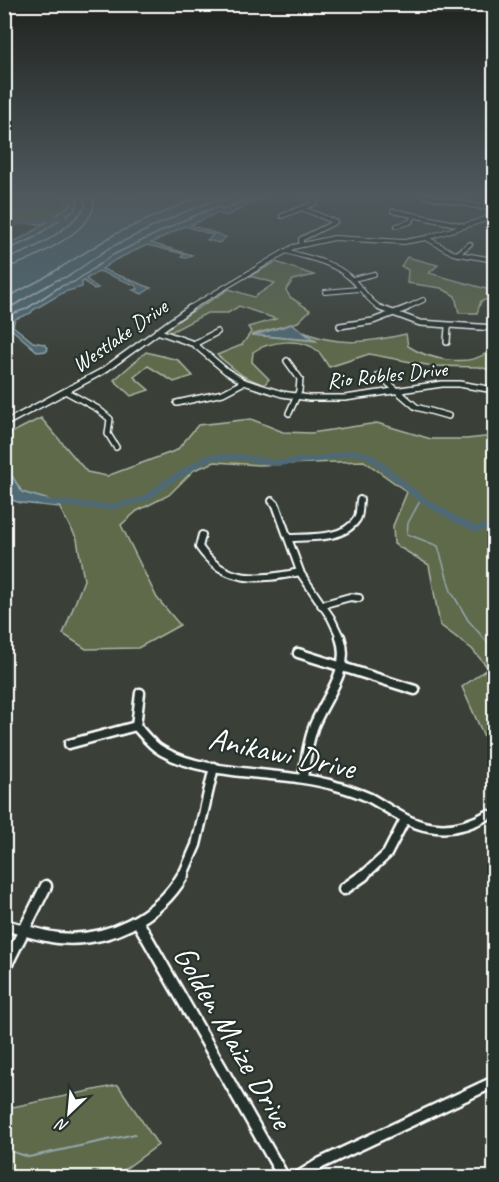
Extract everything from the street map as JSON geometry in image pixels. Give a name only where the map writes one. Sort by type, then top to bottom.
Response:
[{"type":"street","points":[[286,251],[336,268],[353,279],[375,306],[394,315],[419,323],[448,327],[495,328]]},
{"type":"street","name":"Westlake Drive","points":[[4,424],[103,371],[188,309],[286,251]]},
{"type":"street","points":[[451,251],[495,260]]},
{"type":"street","points":[[457,254],[461,251]]},
{"type":"street","points":[[353,279],[374,274]]},
{"type":"street","points":[[325,292],[359,289]]},
{"type":"street","points":[[340,326],[365,325],[394,315],[423,300]]},
{"type":"street","points":[[447,342],[448,327]]},
{"type":"street","name":"Rio Robles Drive","points":[[157,331],[194,344],[226,371],[244,382],[269,391],[296,396],[345,398],[442,384],[459,384],[495,390]]},
{"type":"street","points":[[194,344],[217,332]]},
{"type":"street","points":[[287,361],[301,376],[301,384],[289,413]]},
{"type":"street","points":[[380,375],[395,391],[416,407],[448,416]]},
{"type":"street","points":[[177,403],[223,393],[244,382]]},
{"type":"street","points":[[67,392],[99,409],[110,418],[106,432],[107,439],[116,447]]},
{"type":"street","points":[[289,538],[323,537],[335,534],[349,526],[358,517],[360,500]]},
{"type":"street","points":[[272,501],[276,505],[300,572],[342,639],[342,667],[319,713],[306,746],[303,778]]},
{"type":"street","points":[[202,535],[199,547],[202,554],[222,572],[257,579],[300,572]]},
{"type":"street","points":[[321,605],[350,597],[359,598]]},
{"type":"street","points":[[298,653],[416,690]]},
{"type":"street","points":[[69,744],[136,726],[140,693]]},
{"type":"street","name":"Anikawi Drive","points":[[136,726],[149,742],[169,755],[214,767],[303,778],[360,794],[404,820],[435,828],[456,828],[488,815]]},
{"type":"street","points":[[4,925],[62,938],[83,938],[138,922],[161,904],[176,888],[187,869],[196,845],[214,767]]},
{"type":"street","points":[[344,889],[383,862],[404,820]]},
{"type":"street","points":[[4,970],[46,886]]},
{"type":"street","name":"Golden Maize Drive","points":[[138,922],[284,1178]]},
{"type":"street","points":[[297,1178],[321,1163],[495,1082]]},
{"type":"green space","points":[[407,257],[438,265],[429,273],[494,291],[494,298],[481,301],[477,313],[459,313],[455,296],[441,288],[407,283],[408,270],[401,266]]},
{"type":"green space","points":[[276,262],[314,275],[293,280],[286,290],[290,297],[310,310],[298,322],[251,335],[316,341],[304,332],[329,340],[355,342],[406,334],[408,346],[437,358],[469,360],[488,352],[494,359],[494,371],[479,367],[432,366],[369,354],[329,367],[318,351],[303,344],[286,342],[268,345],[253,352],[252,362],[269,379],[264,385],[243,376],[217,355],[242,345],[251,332],[248,327],[276,319],[239,306],[228,313],[207,313],[169,333],[162,330],[229,289],[254,297],[275,283],[250,276]]},
{"type":"green space","points":[[146,352],[178,360],[193,376],[174,382],[148,366],[134,377],[149,390],[131,396],[114,380]]},
{"type":"green space","points":[[41,418],[87,472],[107,476],[177,450],[198,425],[251,419],[283,432],[311,433],[377,423],[431,439],[494,436],[494,552],[488,577],[494,616],[494,772],[490,750],[462,687],[488,668],[472,649],[440,625],[429,565],[394,544],[393,526],[407,492],[364,461],[259,465],[215,462],[194,470],[169,495],[137,511],[121,525],[157,598],[180,625],[138,648],[86,649],[63,634],[84,580],[77,539],[59,507],[49,500],[22,493],[5,465],[5,436]]},
{"type":"green space","points":[[118,1085],[158,1145],[114,1177],[5,1177],[5,1106],[8,1108]]},
{"type":"water","points":[[5,251],[134,251],[102,269],[151,288],[142,294],[133,290],[138,289],[135,285],[99,271],[86,279],[98,288],[93,289],[84,281],[82,287],[64,292],[31,313],[15,319],[13,326],[33,342],[44,344],[48,348],[47,351],[38,352],[9,327],[5,328]]},
{"type":"water","points":[[172,251],[192,255],[186,258],[181,257],[184,254]]},
{"type":"water","points":[[293,324],[313,340],[255,335]]},
{"type":"water","points":[[5,465],[22,492],[49,500],[59,507],[21,503],[5,498]]},
{"type":"waterway","points":[[43,502],[110,507],[145,499],[208,457],[240,457],[276,463],[318,459],[354,452],[370,456],[421,499],[459,521],[476,529],[494,525]]},
{"type":"waterway","points":[[421,499],[408,523],[407,534],[438,546],[451,591],[468,620],[494,650]]},
{"type":"waterway","points":[[494,677],[488,686],[494,704]]},
{"type":"waterway","points":[[4,1149],[29,1157],[135,1134]]}]
